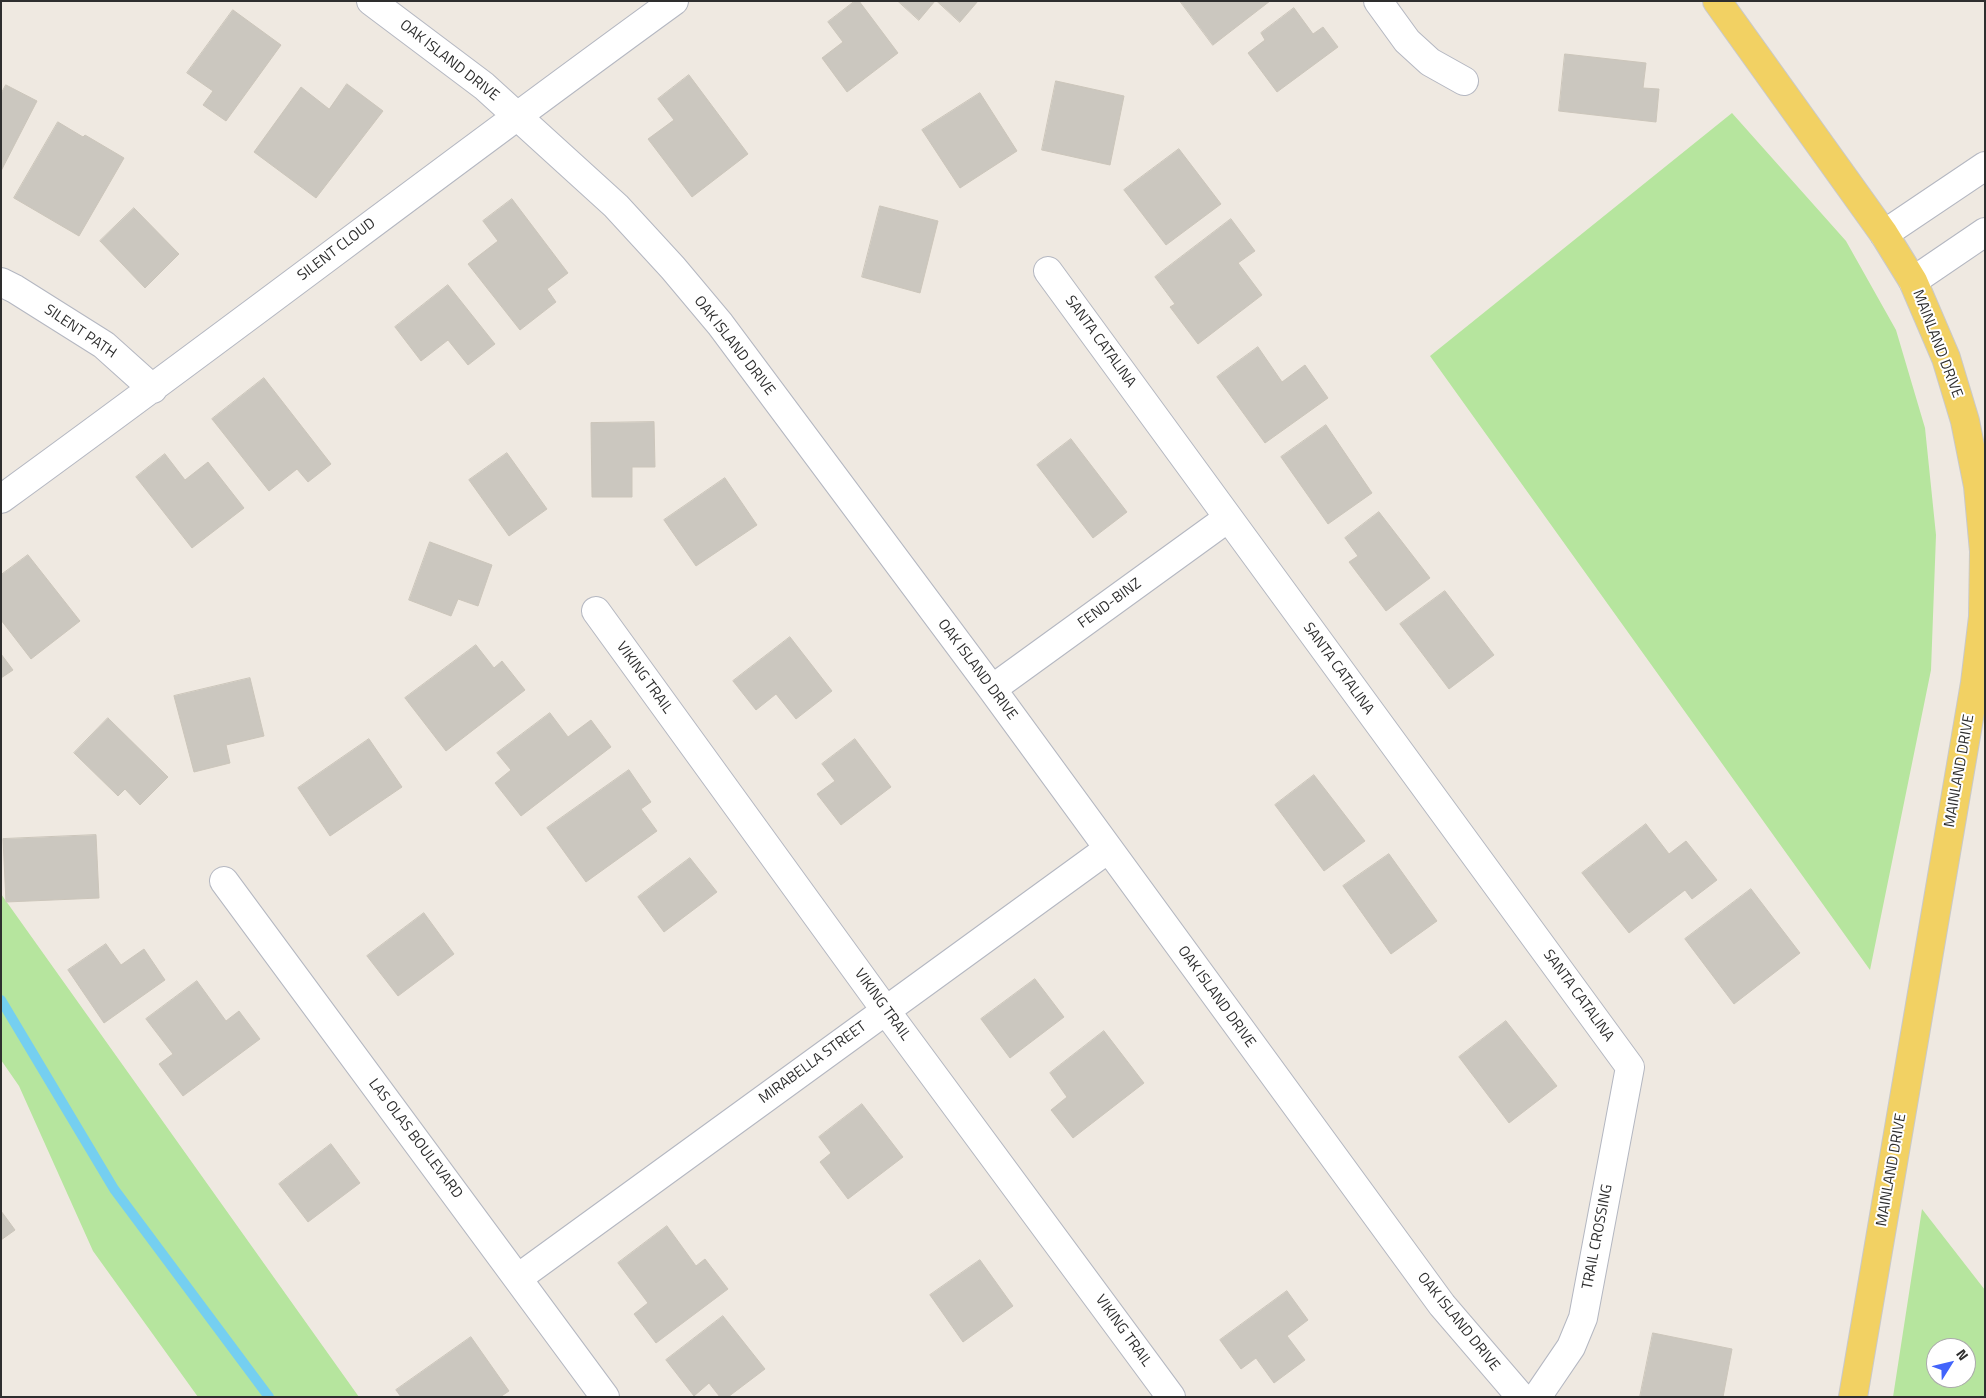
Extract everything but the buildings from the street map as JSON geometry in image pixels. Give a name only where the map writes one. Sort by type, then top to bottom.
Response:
[{"type":"main road","name":"MAINLAND DRIVE","points":[[1717,1],[1884,234],[1913,281],[1946,358],[1965,421],[1980,505],[1984,552],[1983,618],[1976,683],[1853,1397]]},
{"type":"street","name":"OAK ISLAND DRIVE","points":[[371,1],[484,86],[616,206],[673,268],[720,324],[992,689],[1442,1305],[1520,1397]]},
{"type":"street","name":"SILENT CLOUD","points":[[1,499],[153,389],[516,115],[674,1]]},
{"type":"street","points":[[1378,1],[1407,41],[1430,62],[1464,81]]},
{"type":"street","points":[[1884,234],[1985,166]]},
{"type":"street","points":[[1913,281],[1985,232]]},
{"type":"street","name":"SANTA CATALINA","points":[[1048,271],[1630,1067]]},
{"type":"street","name":"SILENT PATH","points":[[1,282],[104,345],[153,389]]},
{"type":"street","name":"FEND-BINZ","points":[[992,689],[1228,518]]},
{"type":"street","name":"VIKING TRAIL","points":[[596,612],[1171,1397]]},
{"type":"street","name":"MIRABELLA STREET","points":[[518,1278],[1108,849]]},
{"type":"street","name":"LAS OLAS BOULEVARD","points":[[224,881],[605,1397]]},
{"type":"street","name":"TRAIL CROSSING","points":[[1537,1397],[1571,1347],[1583,1318],[1630,1067]]},
{"type":"green space","points":[[1732,113],[1846,241],[1896,330],[1925,428],[1936,535],[1931,670],[1870,970],[1430,356]]},
{"type":"green space","points":[[1,894],[359,1397],[198,1397],[93,1251],[19,1086],[1,1060]]},
{"type":"green space","points":[[1922,1209],[1985,1290],[1985,1397],[1893,1397]]},
{"type":"waterway","points":[[1,1000],[114,1189],[269,1397]]}]
